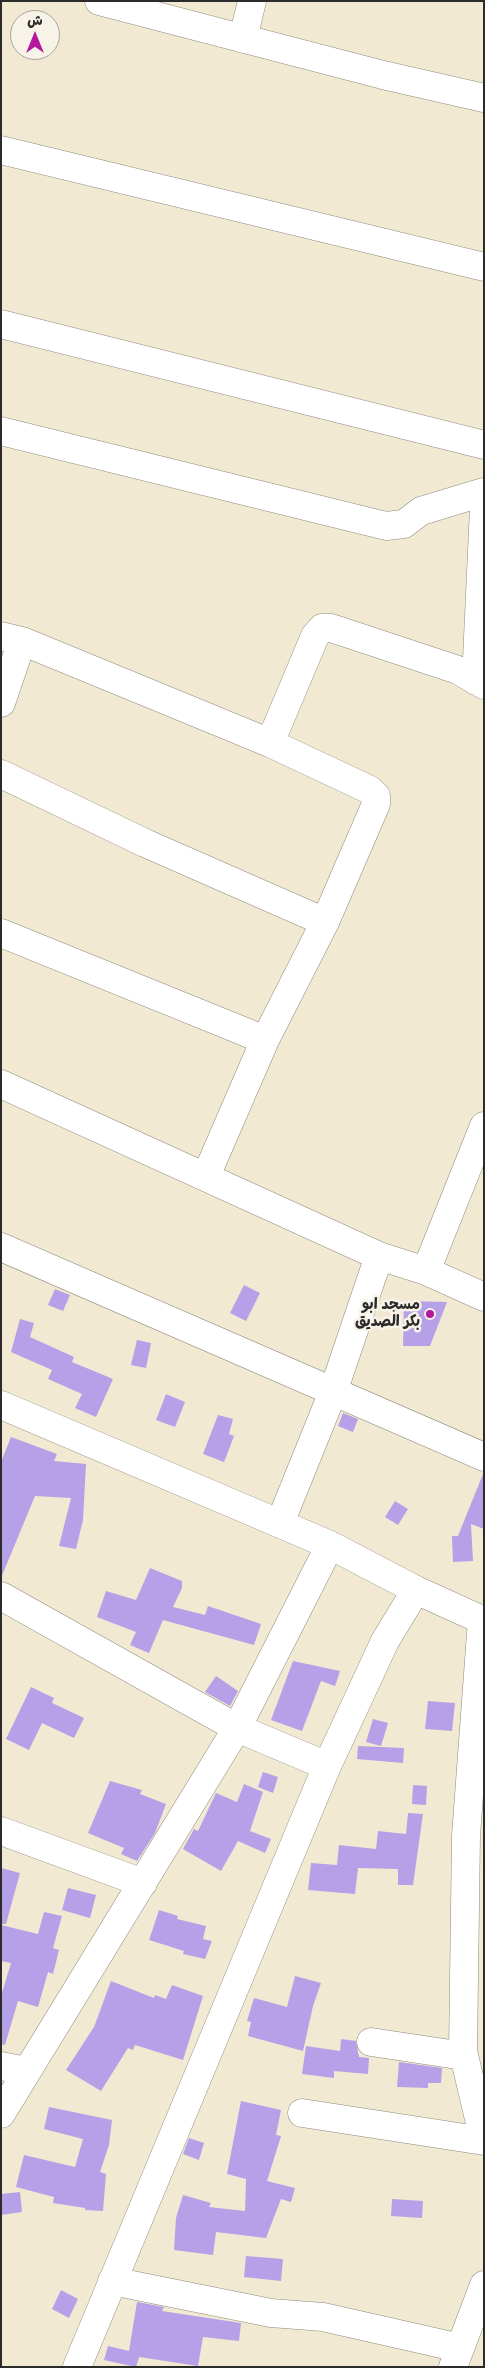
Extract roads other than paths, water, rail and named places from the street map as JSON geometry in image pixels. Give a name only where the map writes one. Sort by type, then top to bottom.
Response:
[{"type":"street","points":[[98,1],[243,39],[484,98]]},
{"type":"street","points":[[243,39],[252,1]]},
{"type":"street","points":[[1,150],[484,267]]},
{"type":"street","points":[[1,324],[484,445]]},
{"type":"street","points":[[1,430],[386,526],[404,524],[421,510],[484,492]]},
{"type":"street","points":[[270,743],[315,636],[322,628],[331,628],[458,670],[480,683],[483,516]]},
{"type":"street","points":[[1,703],[12,639],[270,743],[370,790],[376,796],[376,804],[325,922],[265,1040],[206,1176]]},
{"type":"street","points":[[1,774],[144,843],[325,922]]},
{"type":"street","points":[[1,932],[265,1040]]},
{"type":"street","points":[[1,1084],[379,1256],[426,1271],[484,1297]]},
{"type":"street","points":[[426,1271],[481,1143]]},
{"type":"street","points":[[1,1247],[484,1457]]},
{"type":"street","points":[[280,1524],[334,1392],[379,1256]]},
{"type":"street","points":[[1,1405],[330,1545],[416,1590],[483,1621],[466,1836],[470,2054],[484,2141],[302,2113]]},
{"type":"street","points":[[1,2114],[14,2068],[143,1883],[237,1728],[330,1545]]},
{"type":"street","points":[[77,2367],[327,1766],[385,1641],[416,1590]]},
{"type":"street","points":[[1,1596],[237,1728],[327,1766]]},
{"type":"street","points":[[1,1831],[143,1883]]},
{"type":"street","points":[[371,2042],[470,2054]]},
{"type":"street","points":[[112,2281],[270,2313],[323,2317],[457,2357],[484,2286]]},
{"type":"place","name":"مسجد ابو بكر الصديق","points":[[430,1314]]}]
